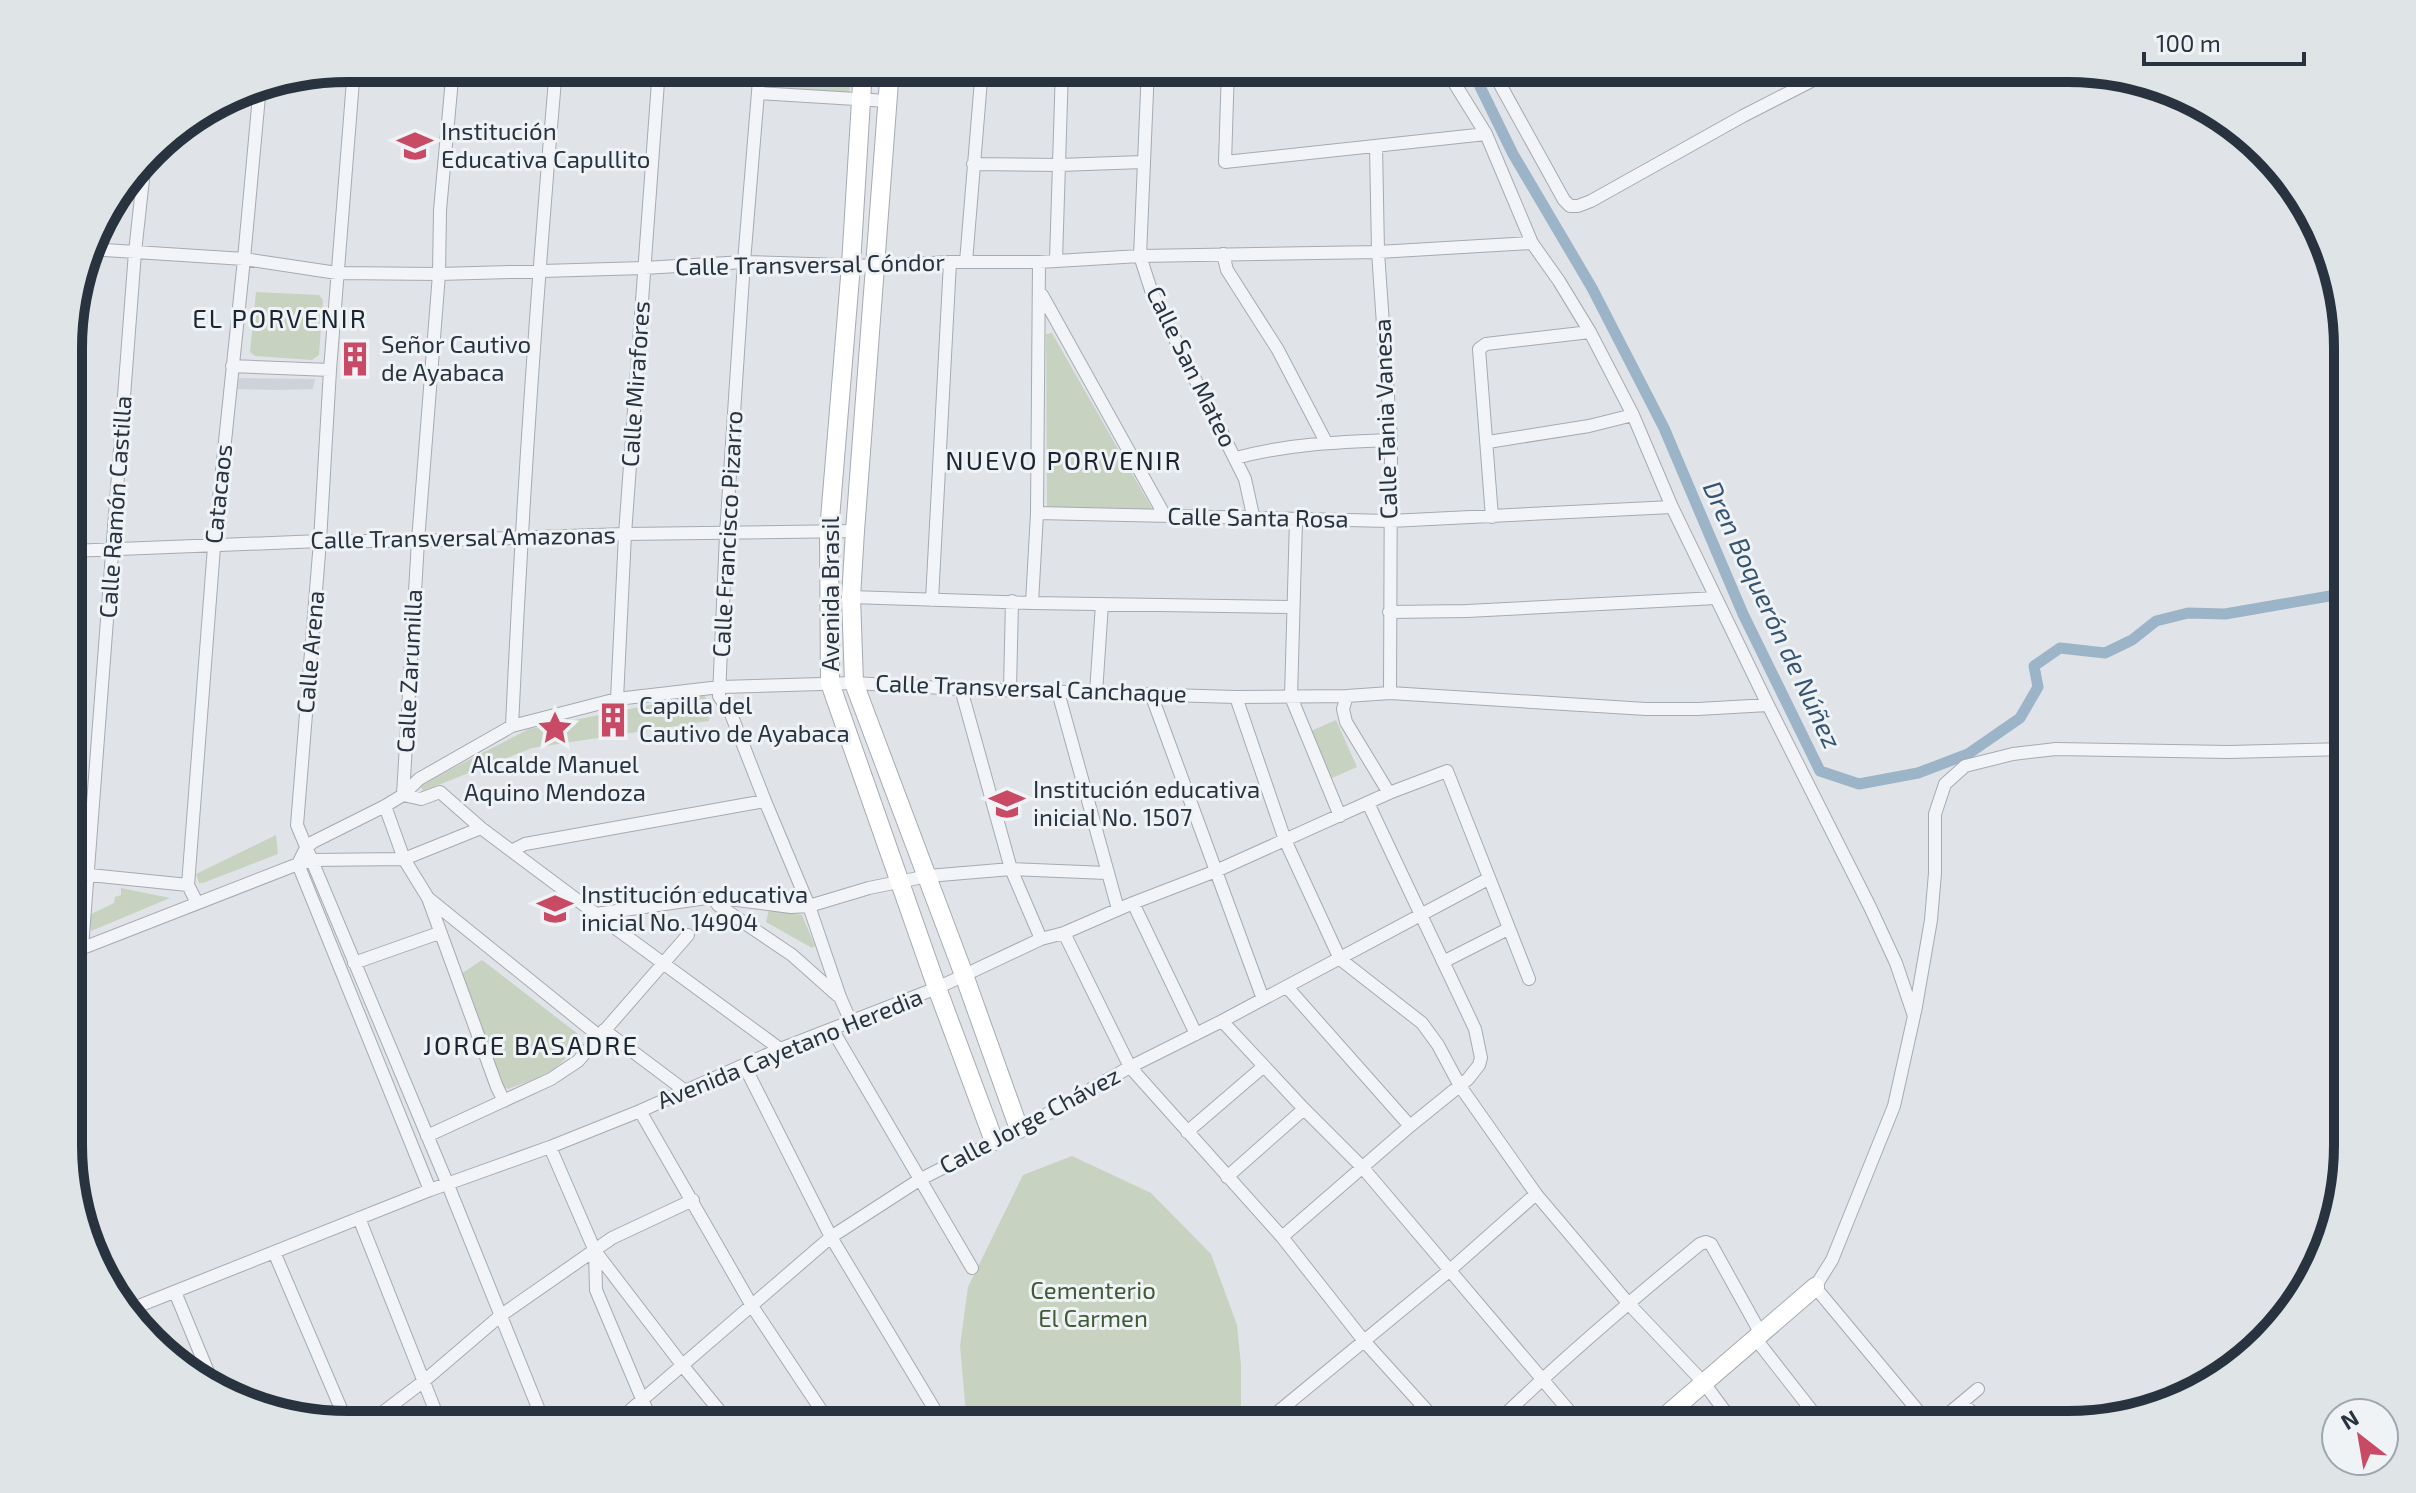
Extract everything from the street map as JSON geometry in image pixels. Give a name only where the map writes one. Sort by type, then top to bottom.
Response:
[{"type":"street","name":"Calle Arena","points":[[305,857],[297,825],[353,82]]},
{"type":"street","name":"Calle Zarumilla","points":[[403,795],[418,541],[439,274],[440,210],[452,82]]},
{"type":"street","points":[[512,726],[538,270],[555,82]]},
{"type":"street","name":"Calle Mirafores","points":[[617,699],[625,534],[658,82]]},
{"type":"street","name":"Calle Francisco Pizarro","points":[[759,82],[726,534],[719,696],[731,714],[809,906],[851,1022]]},
{"type":"street","name":"Avenida Brasil","points":[[862,82],[829,531],[830,683],[994,1141]]},
{"type":"street","name":"Avenida Brasil","points":[[889,82],[851,597],[854,683],[928,876],[1019,1129]]},
{"type":"street","points":[[966,262],[981,82]]},
{"type":"street","points":[[1056,260],[1062,82]]},
{"type":"street","name":"Calle San Mateo","points":[[1147,82],[1140,256],[1152,293],[1236,458],[1249,491],[1254,520]]},
{"type":"street","points":[[1228,82],[1225,162],[1486,134]]},
{"type":"street","points":[[1454,82],[1486,134],[1532,243],[1590,332],[1633,415],[1672,507],[1870,907],[1896,963],[1914,1016]]},
{"type":"street","points":[[1499,82],[1570,206],[1591,201],[1810,82]]},
{"type":"street","points":[[758,93],[888,101]]},
{"type":"street","name":"Catacaos","points":[[188,885],[214,547],[259,97]]},
{"type":"street","name":"Calle Tania Vanesa","points":[[1376,146],[1378,252],[1391,440],[1390,693]]},
{"type":"street","points":[[973,164],[1143,162]]},
{"type":"street","name":"Calle Ramón Castilla","points":[[82,909],[143,179]]},
{"type":"street","name":"Calle Transversal Cóndor","points":[[101,250],[244,259],[337,273],[439,274],[744,262],[876,266],[1039,262],[1140,256],[1378,252],[1532,243]]},
{"type":"street","points":[[1223,254],[1227,270],[1278,350],[1326,442]]},
{"type":"street","points":[[932,600],[950,262]]},
{"type":"street","points":[[1032,603],[1037,513],[1039,262]]},
{"type":"street","points":[[1041,292],[1165,516]]},
{"type":"street","points":[[1492,517],[1479,349],[1481,346],[1590,332]]},
{"type":"street","points":[[232,366],[330,370]]},
{"type":"street","points":[[1488,442],[1589,426],[1633,415]]},
{"type":"street","points":[[1236,458],[1263,450],[1326,442],[1391,440]]},
{"type":"street","name":"Calle Santa Rosa","points":[[1037,513],[1390,521],[1672,507]]},
{"type":"street","points":[[1296,520],[1291,697],[1340,816]]},
{"type":"street","name":"Calle Transversal Amazonas","points":[[82,551],[320,541],[855,531]]},
{"type":"street","points":[[851,597],[1293,607]]},
{"type":"street","points":[[1389,612],[1716,598]]},
{"type":"street","points":[[1010,689],[1012,601]]},
{"type":"street","points":[[1096,693],[1102,604]]},
{"type":"street","name":"Calle Transversal Canchaque","points":[[82,949],[305,857],[321,837],[385,806],[403,795],[419,779],[512,726],[617,699],[720,687],[854,683],[1236,697],[1390,693],[1646,709],[1768,705]]},
{"type":"street","points":[[961,689],[1011,869],[1041,939]]},
{"type":"street","points":[[1058,692],[1118,909]]},
{"type":"street","points":[[1151,694],[1263,999]]},
{"type":"street","points":[[1347,696],[1343,709],[1346,722],[1389,793]]},
{"type":"street","points":[[1236,697],[1285,840],[1340,959],[1422,1023],[1460,1086],[1536,1194],[1628,1303],[1704,1383],[1724,1410]]},
{"type":"street","points":[[1672,1410],[1815,1287],[1832,1260],[1894,1106],[1931,920],[1935,814],[1945,784],[1965,766],[2013,754],[2056,749],[2229,752],[2333,749]]},
{"type":"street","name":"Avenida Cayetano Heredia","points":[[138,1307],[430,1190],[640,1111],[780,1049],[937,988],[1041,939],[1064,933],[1216,871],[1389,793],[1447,771],[1488,879]]},
{"type":"street","points":[[403,795],[421,799],[440,792],[481,828],[780,1049]]},
{"type":"street","points":[[513,850],[525,844],[765,801]]},
{"type":"street","points":[[1282,1237],[1460,1086],[1479,1065],[1480,1049],[1475,1029],[1368,803]]},
{"type":"street","points":[[385,806],[404,859],[428,898],[504,1101]]},
{"type":"street","points":[[305,857],[404,859],[481,828]]},
{"type":"street","points":[[305,857],[354,963],[448,1185],[539,1411]]},
{"type":"street","points":[[305,857],[430,1190]]},
{"type":"street","points":[[596,914],[713,897],[791,907],[809,906],[869,888],[928,876],[1011,869],[1107,873]]},
{"type":"street","points":[[82,874],[188,885],[197,903]]},
{"type":"street","points":[[1488,879],[1529,979]]},
{"type":"street","name":"Calle Jorge Chávez","points":[[631,1411],[831,1237],[919,1180],[1488,879]]},
{"type":"street","points":[[713,897],[718,905],[792,955],[840,997]]},
{"type":"street","points":[[428,898],[602,1033],[684,1090]]},
{"type":"street","points":[[1133,903],[1196,1034]]},
{"type":"street","points":[[1443,962],[1508,929]]},
{"type":"street","points":[[354,963],[439,933]]},
{"type":"street","points":[[1064,933],[1130,1067],[1282,1237],[1364,1341],[1427,1410]]},
{"type":"street","points":[[427,1136],[551,1079],[578,1061],[688,935]]},
{"type":"street","points":[[1287,987],[1410,1126]]},
{"type":"street","points":[[1222,1021],[1363,1168],[1568,1410]]},
{"type":"street","points":[[832,1029],[972,1268]]},
{"type":"street","points":[[744,1065],[831,1237],[935,1411]]},
{"type":"street","points":[[1187,1132],[1264,1066]]},
{"type":"street","points":[[1227,1177],[1304,1109]]},
{"type":"street","points":[[640,1111],[752,1306],[822,1411]]},
{"type":"street","points":[[550,1147],[595,1251],[719,1411]]},
{"type":"street","points":[[1282,1410],[1536,1194]]},
{"type":"street","points":[[384,1411],[500,1316],[612,1238],[693,1200]]},
{"type":"street","points":[[359,1218],[436,1411]]},
{"type":"street","points":[[1509,1410],[1628,1303],[1706,1242],[1711,1244],[1758,1336],[1812,1410]]},
{"type":"street","points":[[595,1251],[596,1290],[647,1411]]},
{"type":"street","points":[[274,1252],[342,1411]]},
{"type":"street","points":[[1815,1287],[1917,1410]]},
{"type":"street","points":[[175,1292],[207,1370]]},
{"type":"street","points":[[1954,1410],[1978,1389]]},
{"type":"street","points":[[1962,1404],[1970,1410]]},
{"type":"shaded area","points":[[239,378],[315,379],[313,389],[279,390],[238,389]]},
{"type":"green space","points":[[772,82],[850,82],[849,101],[771,99]]},
{"type":"green space","points":[[256,292],[319,295],[323,300],[319,355],[312,360],[255,356],[250,352]]},
{"type":"green space","points":[[1052,333],[1154,512],[1047,509],[1046,334]]},
{"type":"green space","points":[[704,695],[711,705],[709,721],[532,748],[423,791],[420,785],[529,729]]},
{"type":"green space","points":[[1336,720],[1357,767],[1332,778],[1311,731]]},
{"type":"green space","points":[[276,835],[278,854],[199,883],[196,874]]},
{"type":"green space","points":[[121,888],[170,898],[91,931],[89,915],[114,903],[115,897],[121,895]]},
{"type":"green space","points":[[769,909],[802,915],[815,946],[812,948],[766,922]]},
{"type":"green space","points":[[482,960],[578,1034],[574,1046],[561,1063],[541,1076],[508,1089],[498,1084],[461,974]]},
{"type":"green space","name":"Cementerio El Carmen","points":[[1072,1156],[1151,1193],[1211,1254],[1237,1325],[1241,1410],[966,1411],[960,1346],[968,1287],[1023,1175]]},
{"type":"waterway","name":"Dren Boquerón de Núñez","points":[[1478,82],[1513,154],[1592,288],[1664,428],[1743,614],[1820,771],[1859,784],[1918,773],[1968,754],[2020,718],[2038,687],[2034,666],[2060,648],[2105,653],[2132,640],[2156,621],[2188,613],[2225,614],[2333,595]]},
{"type":"place","name":"Institución Educativa Capullito","points":[[415,146]]},
{"type":"place","name":"Señor Cautivo de Ayabaca","points":[[355,359]]},
{"type":"place","name":"Capilla del Cautivo de Ayabaca","points":[[613,720]]},
{"type":"place","name":"Alcalde Manuel Aquino Mendoza","points":[[555,728]]},
{"type":"place","name":"Institución educativa inicial No. 1507","points":[[1007,804]]},
{"type":"place","name":"Institución educativa inicial No. 14904","points":[[555,909]]},
{"type":"district","name":"EL PORVENIR","points":[[280,319]]},
{"type":"district","name":"NUEVO PORVENIR","points":[[1064,461]]},
{"type":"district","name":"JORGE BASADRE","points":[[531,1046]]}]
